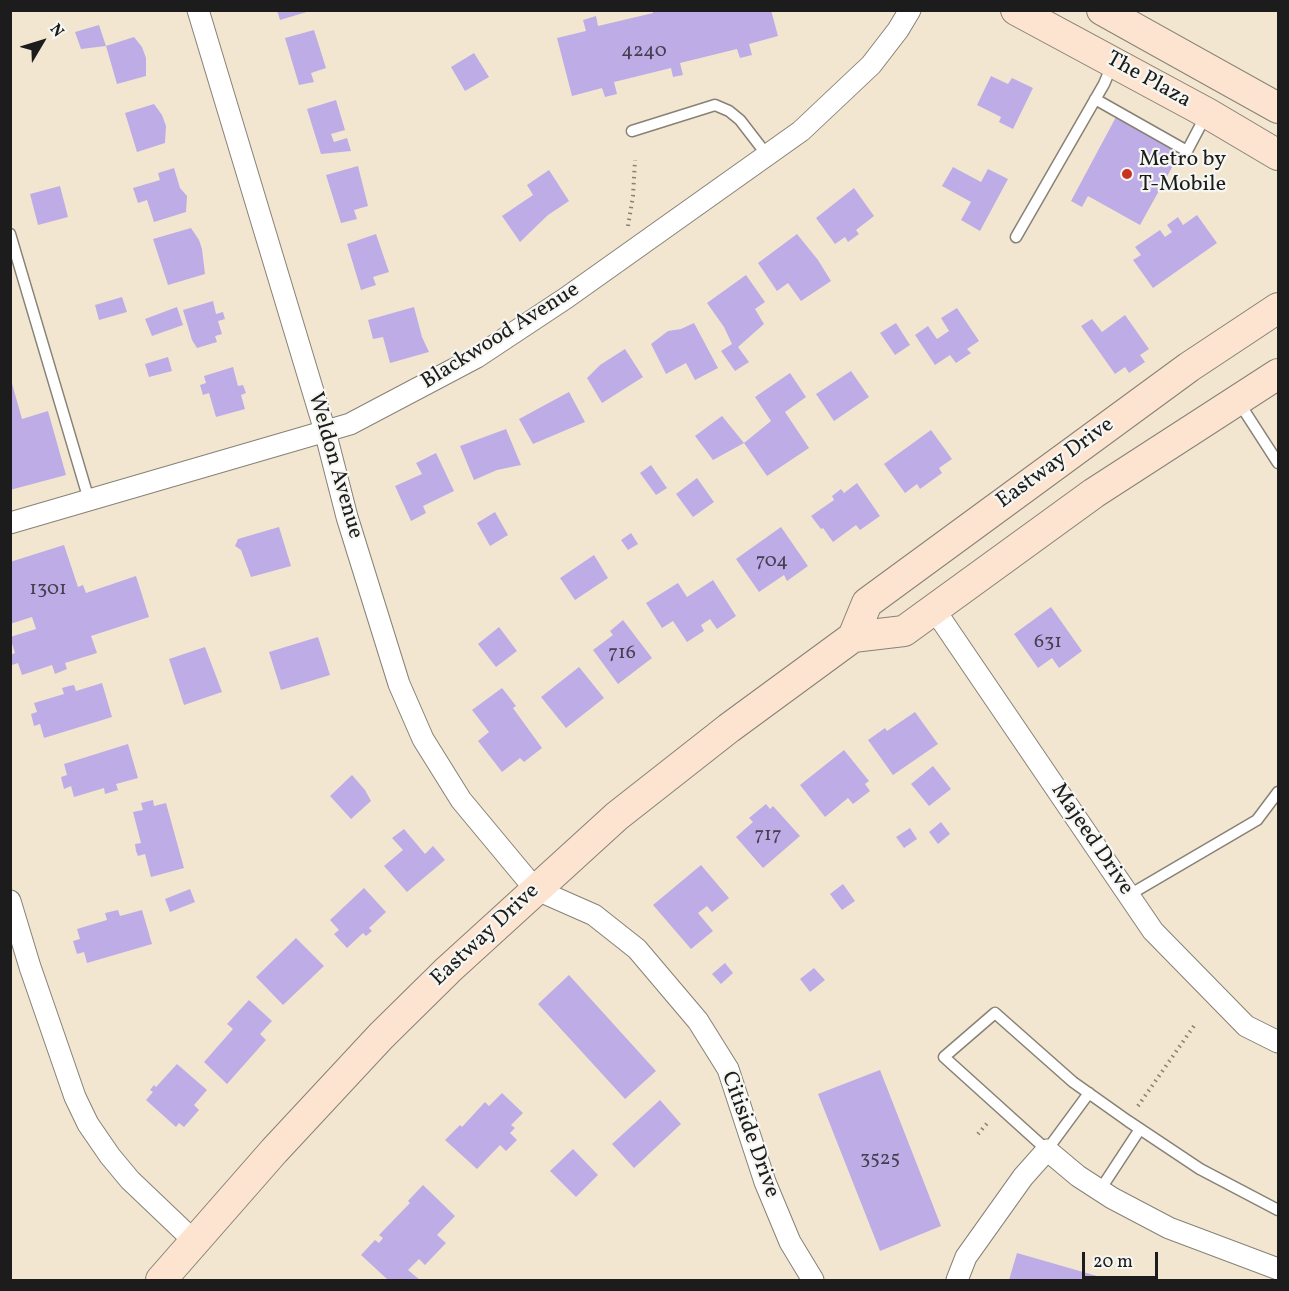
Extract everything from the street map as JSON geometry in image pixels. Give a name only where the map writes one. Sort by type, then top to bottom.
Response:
[{"type":"main road","name":"The Plaza","points":[[1016,10],[1207,113],[1278,155]]},
{"type":"main road","name":"The Plaza","points":[[1102,10],[1277,103]]},
{"type":"main road","name":"Eastway Drive","points":[[853,637],[867,603],[1188,367],[1278,308]]},
{"type":"main road","name":"Eastway Drive","points":[[161,1281],[274,1151],[381,1036],[448,970],[617,816],[729,728],[853,637],[904,631],[1094,493],[1278,374]]},
{"type":"street","name":"Weldon Avenue","points":[[198,10],[325,431],[347,517],[399,684],[423,739],[461,800],[536,889]]},
{"type":"street","name":"Blackwood Avenue","points":[[10,523],[350,424],[477,357],[566,298],[801,131],[871,65],[910,10]]},
{"type":"street","name":"Majeed Drive","points":[[934,609],[1153,931],[1246,1026],[1278,1042]]},
{"type":"street","name":"Citiside Drive","points":[[536,889],[594,915],[637,949],[698,1021],[728,1070],[765,1182],[790,1242],[813,1281]]},
{"type":"street","points":[[10,901],[75,1097],[88,1124],[130,1180],[194,1241]]},
{"type":"street","points":[[957,1281],[966,1257],[1023,1177],[1047,1150],[1078,1176],[1169,1228],[1278,1269]]},
{"type":"lane","points":[[1016,237],[1095,99],[1113,62]]},
{"type":"lane","points":[[1095,99],[1187,151],[1207,113]]},
{"type":"lane","points":[[633,131],[715,105],[729,111],[740,120],[767,154]]},
{"type":"lane","points":[[10,234],[88,500]]},
{"type":"lane","points":[[1238,400],[1278,463]]},
{"type":"lane","points":[[1129,895],[1257,820],[1278,792]]},
{"type":"lane","points":[[1089,1093],[1047,1150],[944,1057],[995,1012],[1073,1082],[1089,1093],[1140,1129],[1200,1169],[1278,1210]]},
{"type":"lane","points":[[1100,1190],[1140,1129]]},
{"type":"path","points":[[627,233],[633,196],[635,160]]},
{"type":"path","points":[[1135,1112],[1196,1023]]},
{"type":"building","points":[[277,10],[309,10],[310,11],[280,20]]},
{"type":"building","points":[[653,10],[771,10],[778,36],[749,44],[752,55],[740,58],[737,49],[680,63],[683,75],[673,77],[671,68],[614,82],[617,94],[605,97],[602,88],[572,96],[557,38],[586,31],[583,20],[596,16],[598,26],[653,13]]},
{"type":"building","points":[[99,25],[106,46],[81,49],[75,32]]},
{"type":"building","points":[[314,30],[326,68],[311,73],[314,82],[299,85],[285,38]]},
{"type":"building","points":[[134,37],[142,47],[146,58],[146,76],[117,84],[106,46]]},
{"type":"building","points":[[474,53],[489,77],[465,91],[451,67]]},
{"type":"building","points":[[991,76],[1008,84],[1012,78],[1033,88],[1013,129],[999,122],[1001,117],[977,105]]},
{"type":"building","points":[[336,100],[345,130],[331,134],[334,142],[347,138],[351,151],[321,154],[307,109]]},
{"type":"building","points":[[154,104],[166,126],[165,143],[137,152],[125,113]]},
{"type":"building","name":"Metro by T-Mobile","points":[[1116,117],[1180,153],[1140,225],[1088,196],[1082,207],[1071,201]]},
{"type":"building","points":[[358,166],[368,206],[354,210],[357,219],[341,223],[326,175]]},
{"type":"building","points":[[953,167],[981,182],[988,169],[1008,179],[980,231],[961,220],[971,202],[942,186]]},
{"type":"building","points":[[174,168],[180,188],[187,196],[186,212],[154,222],[147,200],[138,203],[133,188],[160,180],[158,173]]},
{"type":"building","points":[[549,170],[569,201],[548,215],[520,242],[502,216],[533,195],[527,185]]},
{"type":"building","points":[[60,186],[68,217],[38,225],[30,194]]},
{"type":"building","points":[[854,188],[874,216],[856,230],[859,234],[848,242],[845,237],[835,244],[816,218]]},
{"type":"building","points":[[1197,215],[1217,243],[1153,288],[1133,260],[1141,255],[1135,247],[1160,230],[1165,237],[1172,232],[1167,225],[1178,217],[1183,225]]},
{"type":"building","points":[[191,228],[202,249],[205,274],[168,285],[153,239]]},
{"type":"building","points":[[376,234],[389,272],[373,277],[376,285],[361,290],[347,244]]},
{"type":"building","points":[[797,234],[831,281],[801,301],[788,283],[777,291],[758,263]]},
{"type":"building","points":[[746,275],[765,302],[755,309],[764,324],[738,347],[749,362],[735,371],[721,351],[732,344],[724,327],[707,303]]},
{"type":"building","points":[[122,297],[127,312],[99,320],[95,305]]},
{"type":"building","points":[[213,301],[216,314],[223,312],[225,319],[218,321],[222,334],[215,336],[217,342],[197,348],[192,340],[183,310]]},
{"type":"building","points":[[177,307],[183,325],[152,336],[145,319]]},
{"type":"building","points":[[414,307],[422,337],[429,352],[390,363],[383,337],[373,339],[368,320]]},
{"type":"building","points":[[957,308],[979,341],[967,349],[971,353],[956,363],[950,355],[935,365],[915,335],[928,326],[937,339],[949,331],[941,318]]},
{"type":"building","points":[[1125,315],[1149,349],[1140,355],[1145,362],[1129,373],[1125,367],[1115,374],[1081,326],[1092,319],[1102,332]]},
{"type":"building","points":[[694,323],[718,368],[695,380],[686,363],[666,374],[651,344],[668,331],[681,329]]},
{"type":"building","points":[[896,323],[910,345],[895,355],[880,333]]},
{"type":"building","points":[[625,349],[643,377],[602,403],[587,378],[600,365]]},
{"type":"building","points":[[168,357],[172,371],[149,377],[145,364]]},
{"type":"building","points":[[233,367],[238,386],[243,385],[246,393],[241,395],[245,409],[216,417],[209,393],[203,395],[200,385],[206,383],[204,376]]},
{"type":"building","points":[[851,371],[869,397],[834,421],[816,394]]},
{"type":"building","points":[[790,373],[806,397],[785,412],[809,448],[767,476],[744,443],[771,421],[755,397]]},
{"type":"building","points":[[11,380],[22,419],[48,411],[66,475],[10,490]]},
{"type":"building","points":[[569,392],[585,422],[533,444],[519,419]]},
{"type":"building","points":[[722,416],[744,443],[713,460],[695,436]]},
{"type":"building","points":[[506,429],[521,465],[497,470],[474,480],[460,446]]},
{"type":"building","points":[[931,430],[952,459],[939,468],[942,473],[920,489],[917,484],[905,493],[884,464]]},
{"type":"building","points":[[436,453],[454,491],[423,506],[426,513],[411,521],[395,486],[422,474],[416,463]]},
{"type":"building","points":[[651,465],[667,488],[656,495],[640,473]]},
{"type":"building","points":[[697,478],[714,502],[693,517],[676,494]]},
{"type":"building","points":[[857,483],[880,516],[860,530],[856,525],[833,542],[811,516],[834,500],[832,496],[841,489],[844,493]]},
{"type":"building","points":[[495,512],[508,535],[490,546],[477,523]]},
{"type":"building","points":[[279,527],[291,566],[251,577],[241,550],[235,546],[238,539]]},
{"type":"building","points":[[781,527],[808,566],[787,581],[784,575],[759,592],[736,559]]},
{"type":"building","points":[[631,533],[638,544],[628,550],[621,540]]},
{"type":"building","points":[[64,545],[78,587],[83,585],[86,593],[136,576],[149,617],[91,636],[97,653],[65,663],[67,669],[55,674],[52,665],[22,675],[18,663],[12,665],[10,655],[15,653],[10,637],[36,629],[32,617],[10,624],[10,562]]},
{"type":"building","points":[[594,555],[608,578],[575,600],[560,578]]},
{"type":"building","points":[[713,580],[736,616],[717,629],[710,619],[701,625],[704,631],[687,642],[673,621],[662,628],[646,603],[678,583],[687,597]]},
{"type":"building","points":[[1051,607],[1082,651],[1059,668],[1052,658],[1038,668],[1014,634]]},
{"type":"building","points":[[623,620],[652,658],[618,684],[593,650],[613,635],[610,631]]},
{"type":"building","points":[[499,627],[517,651],[496,667],[478,644]]},
{"type":"building","points":[[318,637],[330,675],[281,690],[269,652]]},
{"type":"building","points":[[205,647],[222,692],[184,705],[169,659]]},
{"type":"building","points":[[579,667],[604,698],[566,728],[541,697]]},
{"type":"building","points":[[102,683],[112,717],[44,738],[40,724],[34,726],[31,714],[37,712],[34,703],[64,694],[62,688],[74,685],[76,691]]},
{"type":"building","points":[[502,688],[516,706],[513,708],[542,748],[524,762],[520,758],[502,772],[478,741],[489,732],[472,710]]},
{"type":"building","points":[[915,712],[938,744],[893,775],[868,740],[885,728],[887,731]]},
{"type":"building","points":[[128,744],[138,778],[116,784],[118,790],[105,794],[104,788],[74,797],[71,786],[64,789],[61,777],[67,775],[64,764]]},
{"type":"building","points":[[844,750],[869,781],[865,784],[870,791],[853,804],[848,798],[825,817],[800,785]]},
{"type":"building","points":[[933,766],[951,789],[929,806],[911,784]]},
{"type":"building","points":[[352,775],[371,801],[351,819],[330,796]]},
{"type":"building","points":[[153,800],[154,806],[166,803],[184,868],[151,877],[145,854],[138,856],[136,851],[135,844],[141,843],[133,812],[143,810],[141,803]]},
{"type":"building","points":[[766,804],[770,809],[773,806],[800,836],[763,868],[736,837],[753,822],[749,818]]},
{"type":"building","points":[[941,822],[950,834],[938,844],[929,832]]},
{"type":"building","points":[[910,828],[917,839],[904,848],[896,837]]},
{"type":"building","points":[[404,829],[425,854],[433,846],[445,860],[407,892],[384,866],[403,850],[392,838]]},
{"type":"building","points":[[701,865],[729,898],[712,912],[707,906],[698,913],[713,931],[691,949],[653,905]]},
{"type":"building","points":[[843,884],[855,901],[842,910],[830,894]]},
{"type":"building","points":[[364,888],[386,912],[369,928],[372,931],[366,936],[363,933],[347,948],[334,934],[339,930],[330,920]]},
{"type":"building","points":[[190,889],[195,902],[170,912],[165,899]]},
{"type":"building","points":[[118,910],[120,916],[142,910],[152,944],[87,963],[84,952],[77,954],[73,941],[80,939],[77,929],[107,920],[105,913]]},
{"type":"building","points":[[296,938],[324,966],[283,1005],[256,977]]},
{"type":"building","points":[[725,963],[733,973],[721,984],[712,974]]},
{"type":"building","points":[[814,968],[825,980],[810,992],[800,979]]},
{"type":"building","points":[[569,975],[656,1071],[625,1099],[538,1004]]},
{"type":"building","points":[[249,1000],[272,1021],[260,1034],[266,1040],[227,1084],[204,1062],[233,1029],[227,1024]]},
{"type":"building","points":[[177,1064],[207,1090],[194,1105],[199,1110],[184,1127],[179,1123],[176,1127],[146,1100],[153,1092],[150,1090],[154,1085],[156,1087]]},
{"type":"building","points":[[880,1070],[941,1226],[880,1251],[818,1094]]},
{"type":"building","points":[[502,1093],[523,1113],[511,1125],[515,1128],[510,1133],[517,1140],[506,1151],[500,1145],[477,1169],[445,1140],[460,1125],[462,1127],[485,1102],[489,1106]]},
{"type":"building","points":[[660,1100],[681,1124],[634,1168],[612,1144]]},
{"type":"building","points":[[573,1149],[598,1175],[576,1197],[550,1171]]},
{"type":"building","points":[[423,1185],[455,1216],[437,1235],[446,1243],[425,1265],[419,1259],[408,1270],[420,1280],[388,1280],[361,1255],[375,1240],[379,1243],[383,1238],[379,1235],[410,1203],[408,1201]]},
{"type":"building","points":[[1017,1253],[1111,1280],[1009,1280]]},
{"type":"place","name":"Metro by T-Mobile","points":[[1127,174]]}]
